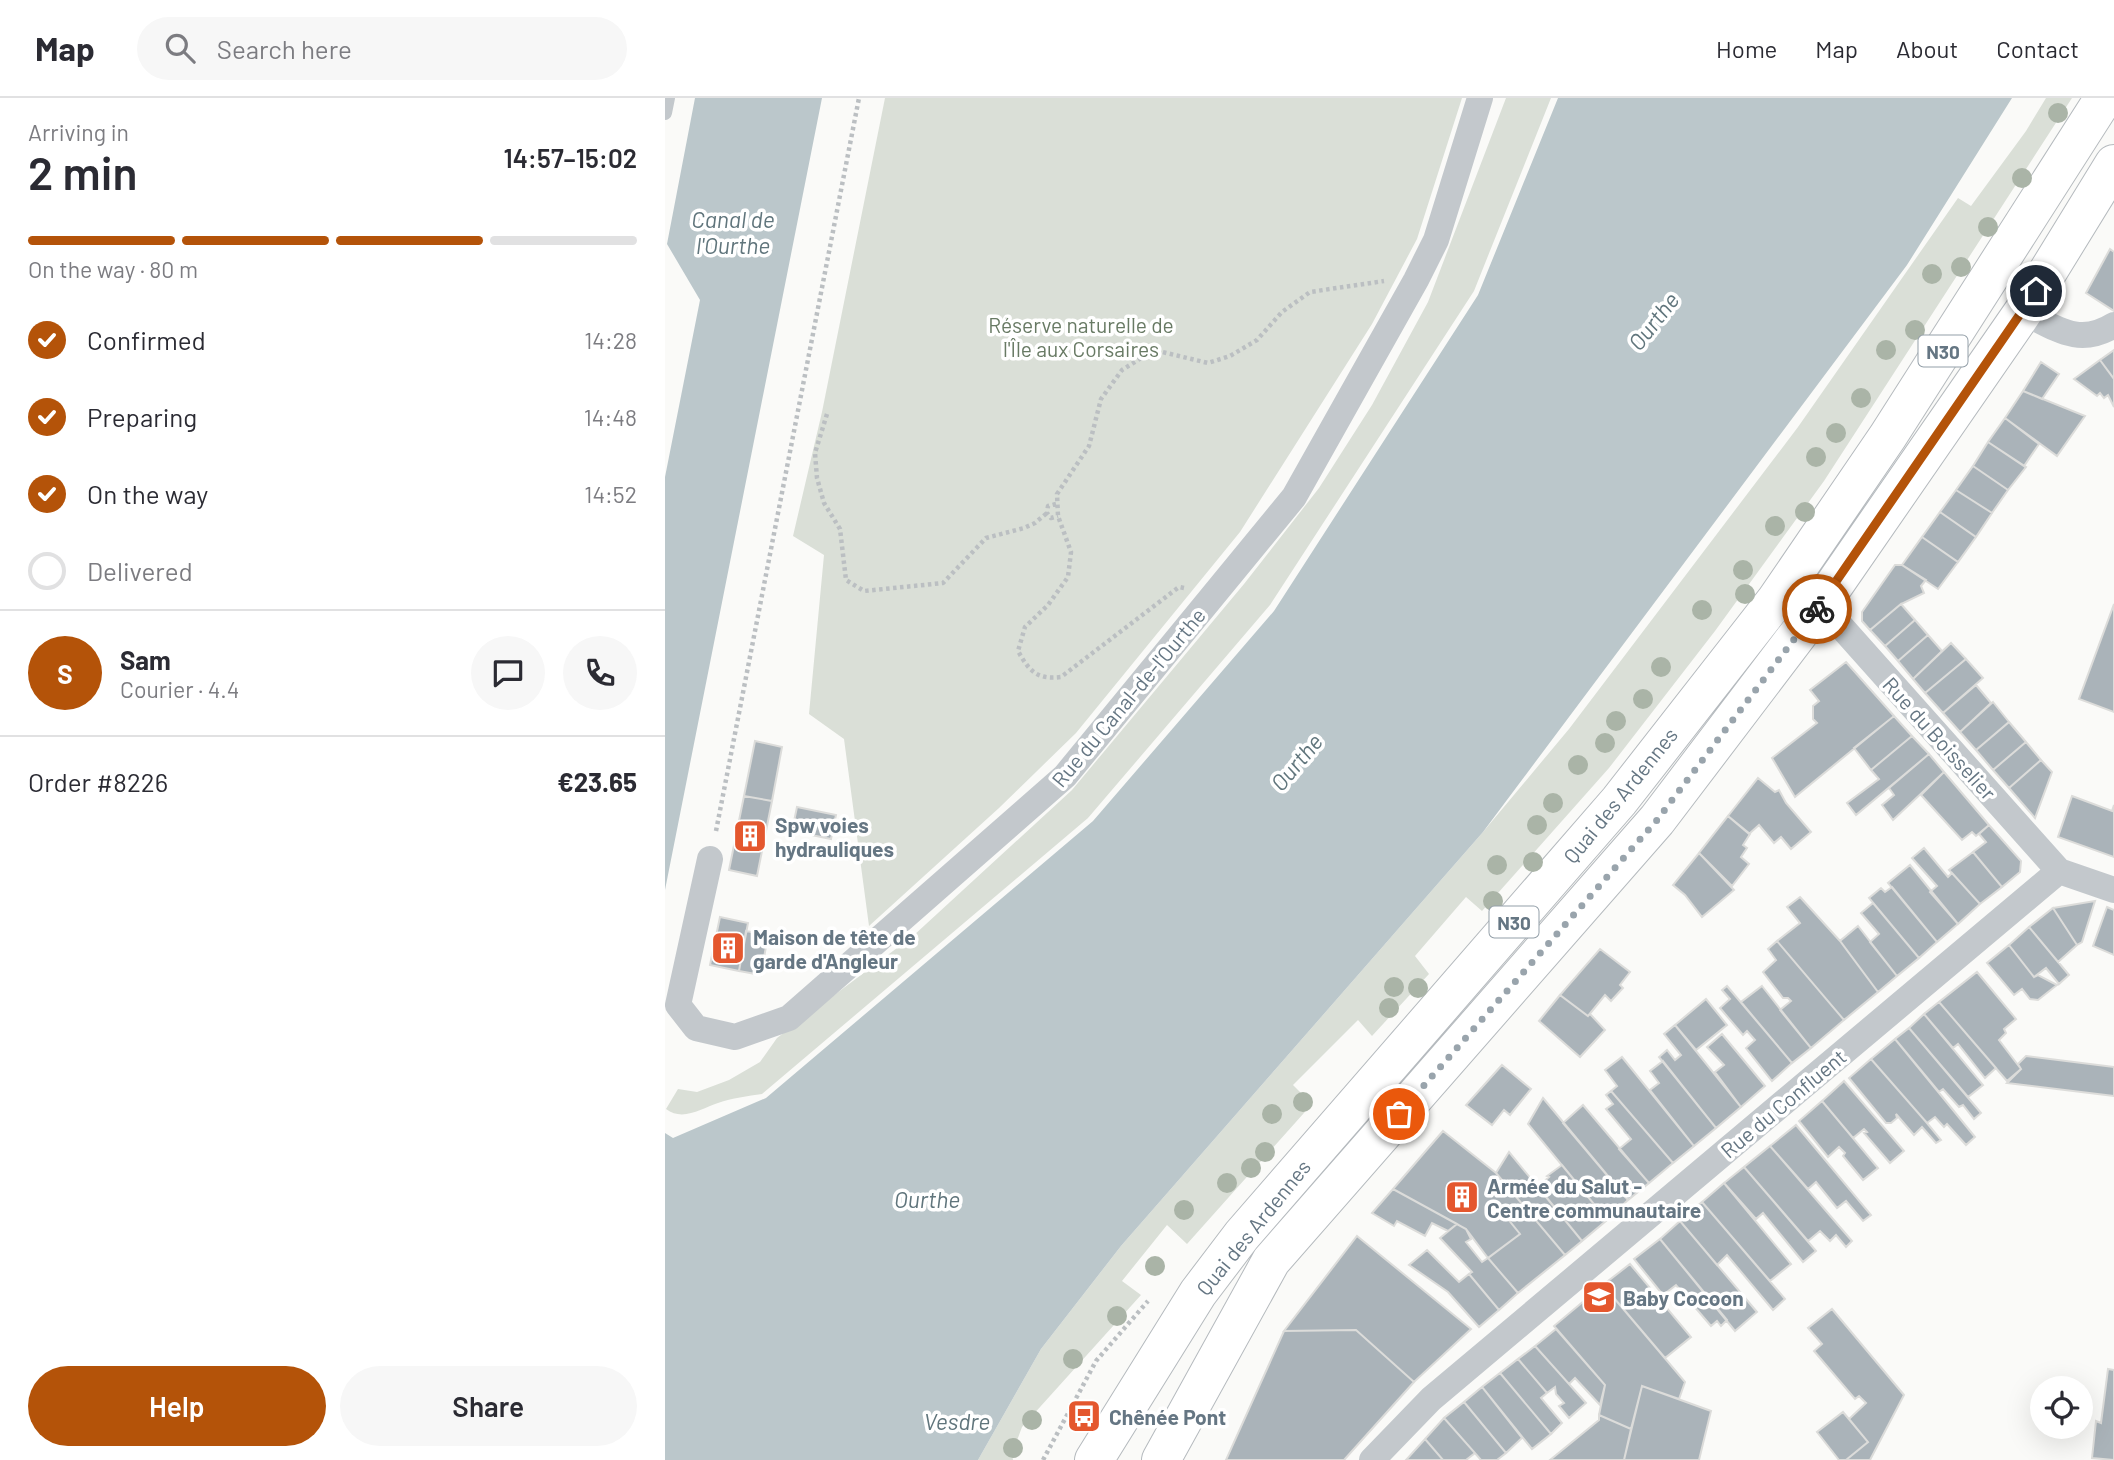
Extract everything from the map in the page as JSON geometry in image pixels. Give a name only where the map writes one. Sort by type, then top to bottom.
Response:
[{"type":"main road","name":"Quai des Ardennes","points":[[1094,1460],[1198,1293],[1242,1235],[1619,801],[1776,600],[1896,425],[2104,98]]},
{"type":"main road","name":"Quai des Ardennes","points":[[1165,1457],[1271,1261],[1657,820],[1821,604],[2023,312],[2114,164]]},
{"type":"street","name":"Rue du Canal-de-l'Ourthe","points":[[711,859],[678,1005],[696,1028],[735,1037],[789,1018],[1065,776],[1294,497],[1436,240],[1480,98]]},
{"type":"street","points":[[2023,312],[2075,336],[2102,332],[2114,325]]},
{"type":"street","name":"Rue du Boisselier","points":[[1821,604],[2059,871]]},
{"type":"street","points":[[2059,871],[2114,890]]},
{"type":"street","name":"Rue du Confluent","points":[[1372,1460],[1431,1399],[2059,871]]},
{"type":"lane","points":[[665,113],[668,98]]},
{"type":"path","points":[[711,859],[859,98]]},
{"type":"path","points":[[1216,593],[1179,587],[1061,677],[1048,679],[1028,669],[1018,651],[1025,627],[1048,605],[1068,576],[1071,552],[1058,516],[1057,494],[1089,446],[1101,399],[1122,370],[1154,350],[1208,363],[1230,356],[1257,340],[1282,312],[1310,292],[1396,279],[1416,280]]},
{"type":"path","points":[[827,414],[815,453],[817,478],[824,503],[840,529],[846,580],[865,591],[943,583],[986,538],[1035,523],[1047,513],[1048,506],[1056,504]]},
{"type":"path","points":[[1047,513],[1051,518],[1058,516]]},
{"type":"path","points":[[1043,1460],[1096,1361],[1151,1298]]},
{"type":"green space","name":"Réserve naturelle de l'Île aux Corsaires","points":[[885,98],[1462,98],[1417,239],[1372,324],[1240,532],[1076,733],[999,808],[869,926],[844,739],[809,714],[824,555],[793,536],[822,412]]},
{"type":"green space","points":[[1506,98],[1551,98],[1474,291],[1270,605],[1088,818],[762,1094],[729,1100],[686,1114],[672,1113],[666,1109],[678,1089],[697,1092],[729,1080],[760,1062],[777,1038],[913,936],[1072,790],[1244,584],[1319,488],[1372,405],[1428,302]]},
{"type":"green space","points":[[2046,98],[2072,98],[1824,481],[1715,631],[1609,768],[1482,911],[1466,897],[1415,956],[1429,974],[1372,1036],[1358,1020],[1293,1085],[1312,1104],[1187,1244],[1167,1225],[1122,1281],[1141,1295],[1022,1427],[1012,1454],[1013,1460],[978,1460],[1041,1349],[1121,1246],[1483,832],[1569,729],[1798,427],[1958,198],[1971,206],[2026,131]]},
{"type":"water","name":"Canal de l'Ourthe","points":[[695,98],[822,98],[665,890],[665,477],[700,300],[667,244]]},
{"type":"water","name":"Ourthe","points":[[1558,98],[2012,98],[1907,265],[1483,832],[1121,1246],[1041,1349],[978,1460],[665,1460],[665,1133],[673,1138],[766,1098],[1093,821],[1274,611],[1478,295]]},
{"type":"building","points":[[2110,249],[2114,252],[2114,311],[2086,293]]},
{"type":"building","points":[[2114,350],[2114,379],[2100,360]]},
{"type":"building","points":[[2100,360],[2114,379],[2114,407],[2108,395],[2104,398],[2100,393],[2097,396],[2074,379]]},
{"type":"building","points":[[2041,362],[2059,374],[2042,399],[2023,391]]},
{"type":"building","points":[[2023,391],[2085,416],[2057,456],[2005,418]]},
{"type":"building","points":[[2005,418],[2039,444],[2024,466],[1988,442]]},
{"type":"building","points":[[1988,442],[2026,467],[2008,490],[1973,466]]},
{"type":"building","points":[[1973,466],[2008,490],[1992,513],[1956,490]]},
{"type":"building","points":[[1956,490],[1992,513],[1976,537],[1940,512]]},
{"type":"building","points":[[1940,512],[1976,537],[1958,562],[1922,537]]},
{"type":"building","points":[[1922,537],[1958,562],[1938,589],[1902,565]]},
{"type":"building","points":[[1895,565],[1902,565],[1926,580],[1921,586],[1924,593],[1901,604],[1870,630],[1862,621],[1862,612]]},
{"type":"building","points":[[1901,604],[1915,620],[1885,646],[1870,630]]},
{"type":"building","points":[[2114,604],[2114,712],[2079,699]]},
{"type":"building","points":[[1915,620],[1928,635],[1898,661],[1885,646]]},
{"type":"building","points":[[1928,635],[1942,651],[1913,679],[1898,661]]},
{"type":"building","points":[[1951,643],[1966,659],[1925,693],[1913,679]]},
{"type":"building","points":[[1966,659],[1983,678],[1943,713],[1925,693]]},
{"type":"building","points":[[1846,662],[1894,716],[1795,797],[1772,758],[1817,723],[1813,719],[1813,706],[1819,701],[1810,690]]},
{"type":"building","points":[[1976,685],[1991,703],[1960,732],[1943,713]]},
{"type":"building","points":[[1993,702],[2009,722],[1976,750],[1960,732]]},
{"type":"building","points":[[1894,716],[1912,736],[1871,770],[1854,748]]},
{"type":"building","points":[[2009,722],[2026,742],[1993,770],[1976,750]]},
{"type":"building","points":[[1912,736],[1929,754],[1856,815],[1847,803],[1879,779],[1871,770]]},
{"type":"building","points":[[755,741],[782,747],[772,801],[744,796]]},
{"type":"building","points":[[2026,742],[2041,760],[2009,788],[1993,770]]},
{"type":"building","points":[[1929,754],[1944,772],[1893,820],[1882,805],[1894,795],[1889,788]]},
{"type":"building","points":[[2041,760],[2052,772],[2035,818],[2009,788]]},
{"type":"building","points":[[1944,772],[1989,825],[1976,836],[1972,832],[1962,840],[1921,795]]},
{"type":"building","points":[[1758,778],[1775,792],[1779,790],[1786,803],[1811,832],[1791,849],[1781,837],[1774,843],[1759,825],[1749,834],[1728,816]]},
{"type":"building","name":"Spw voies hydrauliques","points":[[744,796],[772,801],[757,876],[729,870]]},
{"type":"building","points":[[2072,796],[2112,811],[2114,805],[2114,857],[2058,837]]},
{"type":"building","points":[[797,807],[836,815],[831,839],[792,831]]},
{"type":"building","points":[[1728,816],[1750,834],[1743,845],[1747,848],[1741,857],[1749,864],[1732,886],[1699,853]]},
{"type":"building","points":[[1989,825],[2021,861],[2020,872],[2002,887],[1973,852],[1986,842],[1979,834]]},
{"type":"building","points":[[1924,848],[1948,877],[1952,873],[1980,904],[1958,924],[1930,892],[1937,886],[1912,858]]},
{"type":"building","points":[[1973,852],[2002,887],[1980,904],[1949,870]]},
{"type":"building","points":[[1699,853],[1734,890],[1702,917],[1685,895],[1673,885]]},
{"type":"building","points":[[1910,865],[1958,924],[1937,942],[1888,883]]},
{"type":"building","points":[[1892,887],[1937,942],[1919,958],[1869,898],[1881,888],[1885,892]]},
{"type":"building","points":[[1800,897],[1840,941],[1878,992],[1844,1020],[1777,941],[1800,923],[1787,907]]},
{"type":"building","points":[[2095,901],[2082,942],[2077,945],[2053,908]]},
{"type":"building","points":[[1873,903],[1919,958],[1897,976],[1870,942],[1879,934],[1861,913]]},
{"type":"building","points":[[2107,907],[2114,910],[2114,955],[2093,946]]},
{"type":"building","points":[[2053,908],[2077,945],[2058,962],[2029,927]]},
{"type":"building","name":"Maison de tête de garde d'Angleur","points":[[720,917],[748,923],[739,971],[710,965]]},
{"type":"building","points":[[1858,926],[1897,976],[1878,992],[1840,941]]},
{"type":"building","points":[[2029,927],[2069,975],[2059,984],[2046,968],[2034,977],[2009,945]]},
{"type":"building","points":[[746,931],[768,935],[761,975],[739,971]]},
{"type":"building","points":[[1777,941],[1844,1020],[1811,1048],[1780,1010],[1791,1001],[1783,998],[1763,972],[1776,960],[1768,949]]},
{"type":"building","points":[[2009,945],[2034,977],[2038,975],[2057,985],[2038,1000],[2030,999],[2022,989],[2014,995],[1987,963]]},
{"type":"building","points":[[1600,949],[1630,972],[1620,985],[1623,988],[1611,1001],[1605,995],[1588,1016],[1560,995]]},
{"type":"building","points":[[1977,972],[2016,1019],[2004,1029],[2006,1033],[1999,1040],[2021,1069],[2007,1081],[1939,1002]]},
{"type":"building","points":[[1727,986],[1792,1063],[1772,1081],[1746,1048],[1755,1040],[1747,1031],[1743,1035],[1720,1008],[1730,999],[1722,990]]},
{"type":"building","points":[[1762,986],[1811,1048],[1792,1063],[1741,1002]]},
{"type":"building","points":[[1560,995],[1588,1016],[1590,1014],[1605,1030],[1580,1057],[1539,1021]]},
{"type":"building","points":[[1706,999],[1727,1025],[1696,1050],[1675,1025]]},
{"type":"building","points":[[1939,1002],[1996,1068],[1985,1078],[1958,1044],[1953,1048],[1924,1014]]},
{"type":"building","points":[[1924,1014],[1983,1085],[1968,1097],[1909,1028]]},
{"type":"building","points":[[1675,1025],[1741,1107],[1716,1128],[1659,1057],[1667,1050],[1675,1060],[1681,1055],[1664,1034]]},
{"type":"building","points":[[1909,1028],[1981,1113],[1974,1119],[1963,1105],[1959,1107],[1943,1089],[1939,1092],[1895,1039]]},
{"type":"building","points":[[1722,1034],[1765,1086],[1741,1107],[1715,1072],[1724,1065],[1707,1047]]},
{"type":"building","points":[[1895,1039],[1975,1137],[1966,1145],[1947,1124],[1944,1127],[1935,1117],[1927,1123],[1871,1059]]},
{"type":"building","points":[[2026,1056],[2114,1067],[2114,1096],[2007,1083],[2021,1069],[2018,1064]]},
{"type":"building","points":[[1622,1057],[1694,1146],[1673,1163],[1611,1091],[1617,1086],[1605,1070]]},
{"type":"building","points":[[1871,1059],[1941,1140],[1936,1143],[1922,1127],[1914,1135],[1896,1114],[1897,1118],[1886,1123],[1849,1078]]},
{"type":"building","points":[[1663,1061],[1716,1128],[1694,1146],[1650,1090],[1659,1083],[1650,1071]]},
{"type":"building","points":[[1502,1065],[1531,1089],[1510,1115],[1504,1110],[1492,1125],[1466,1105]]},
{"type":"building","points":[[1844,1081],[1904,1151],[1890,1163],[1864,1133],[1867,1132],[1864,1129],[1853,1138],[1822,1101]]},
{"type":"building","points":[[1611,1091],[1673,1163],[1649,1183],[1619,1149],[1631,1139],[1606,1109],[1613,1104],[1606,1095]]},
{"type":"building","points":[[1543,1098],[1628,1200],[1607,1220],[1528,1124]]},
{"type":"building","points":[[1822,1101],[1878,1168],[1863,1180],[1839,1147],[1828,1157],[1799,1121]]},
{"type":"building","points":[[1583,1105],[1649,1183],[1628,1200],[1563,1123]]},
{"type":"building","points":[[1796,1125],[1871,1215],[1863,1221],[1846,1201],[1837,1208],[1816,1182],[1808,1189],[1770,1146]]},
{"type":"building","name":"Armée du Salut - Centre communautaire","points":[[1443,1131],[1496,1173],[1523,1205],[1508,1219],[1520,1234],[1488,1258],[1466,1229],[1393,1189]]},
{"type":"building","points":[[1770,1146],[1852,1241],[1846,1247],[1836,1235],[1830,1241],[1820,1231],[1808,1241],[1744,1167]]},
{"type":"building","points":[[1509,1152],[1582,1241],[1565,1255],[1496,1173]]},
{"type":"building","points":[[1562,1165],[1607,1220],[1582,1241],[1538,1187]]},
{"type":"building","points":[[1744,1167],[1816,1251],[1803,1262],[1763,1213],[1756,1219],[1724,1183]]},
{"type":"building","points":[[1724,1183],[1791,1264],[1770,1281],[1702,1202]]},
{"type":"building","points":[[1393,1189],[1457,1224],[1448,1231],[1432,1223],[1425,1236],[1397,1221],[1394,1226],[1372,1213]]},
{"type":"building","points":[[1702,1202],[1785,1299],[1773,1310],[1727,1255],[1717,1265],[1680,1221]]},
{"type":"building","points":[[1523,1205],[1565,1255],[1518,1293],[1488,1258],[1520,1234],[1508,1219]]},
{"type":"building","points":[[1680,1221],[1757,1312],[1735,1331],[1660,1239]]},
{"type":"building","points":[[1457,1224],[1466,1229],[1471,1239],[1466,1242],[1482,1262],[1488,1258],[1518,1293],[1499,1310],[1469,1274],[1472,1272],[1440,1238]]},
{"type":"building","points":[[1357,1236],[1471,1329],[1414,1382],[1356,1330],[1284,1331]]},
{"type":"building","points":[[1660,1239],[1727,1320],[1721,1326],[1717,1321],[1711,1326],[1676,1285],[1663,1295],[1634,1259]]},
{"type":"building","points":[[1427,1250],[1459,1282],[1469,1274],[1499,1310],[1479,1327],[1448,1292],[1409,1265]]},
{"type":"building","points":[[1630,1264],[1691,1337],[1665,1358],[1603,1285]]},
{"type":"building","points":[[1603,1285],[1685,1382],[1679,1399],[1642,1386],[1631,1429],[1599,1415],[1605,1385],[1554,1326]]},
{"type":"building","points":[[1832,1309],[1904,1395],[1870,1460],[1846,1460],[1868,1442],[1849,1419],[1866,1403],[1859,1396],[1855,1399],[1814,1351],[1822,1344],[1808,1328]]},
{"type":"building","points":[[1556,1329],[1605,1385],[1600,1405],[1575,1378],[1569,1384],[1535,1346]]},
{"type":"building","points":[[1356,1330],[1414,1382],[1344,1460],[1226,1460],[1284,1331]]},
{"type":"building","points":[[1535,1346],[1586,1403],[1569,1418],[1559,1406],[1564,1403],[1556,1394],[1555,1387],[1547,1393],[1518,1359]]},
{"type":"building","points":[[1518,1359],[1547,1393],[1541,1398],[1562,1423],[1551,1434],[1500,1373]]},
{"type":"building","points":[[2108,1369],[2114,1370],[2114,1460],[2092,1458],[2096,1421],[2101,1423]]},
{"type":"building","points":[[1500,1373],[1551,1434],[1532,1449],[1482,1387]]},
{"type":"building","points":[[1642,1386],[1711,1411],[1699,1460],[1624,1460]]},
{"type":"building","points":[[1482,1387],[1522,1438],[1506,1453],[1464,1402]]},
{"type":"building","points":[[1464,1402],[1506,1453],[1497,1460],[1481,1460],[1444,1418]]},
{"type":"building","points":[[1843,1412],[1868,1442],[1846,1460],[1839,1460],[1817,1432]]},
{"type":"building","points":[[1599,1415],[1631,1429],[1624,1460],[1550,1460],[1599,1420]]},
{"type":"building","points":[[1444,1418],[1475,1453],[1466,1460],[1443,1460],[1425,1439]]},
{"type":"building","points":[[1425,1439],[1443,1460],[1406,1460]]},
{"type":"way so far","points":[[1399,1114],[1657,820],[1817,609]]},
{"type":"place","name":"Spw voies hydrauliques","points":[[750,836]]},
{"type":"place","name":"Maison de tête de garde d'Angleur","points":[[728,948]]},
{"type":"place","name":"Armée du Salut - Centre communautaire","points":[[1462,1197]]},
{"type":"place","name":"Baby Cocoon","points":[[1599,1297]]},
{"type":"place","name":"Chênée Pont","points":[[1084,1416]]},
{"type":"route","points":[[1817,609],[2036,291]]},
{"type":"water label","name":"Vesdre","points":[[957,1421]]}]
